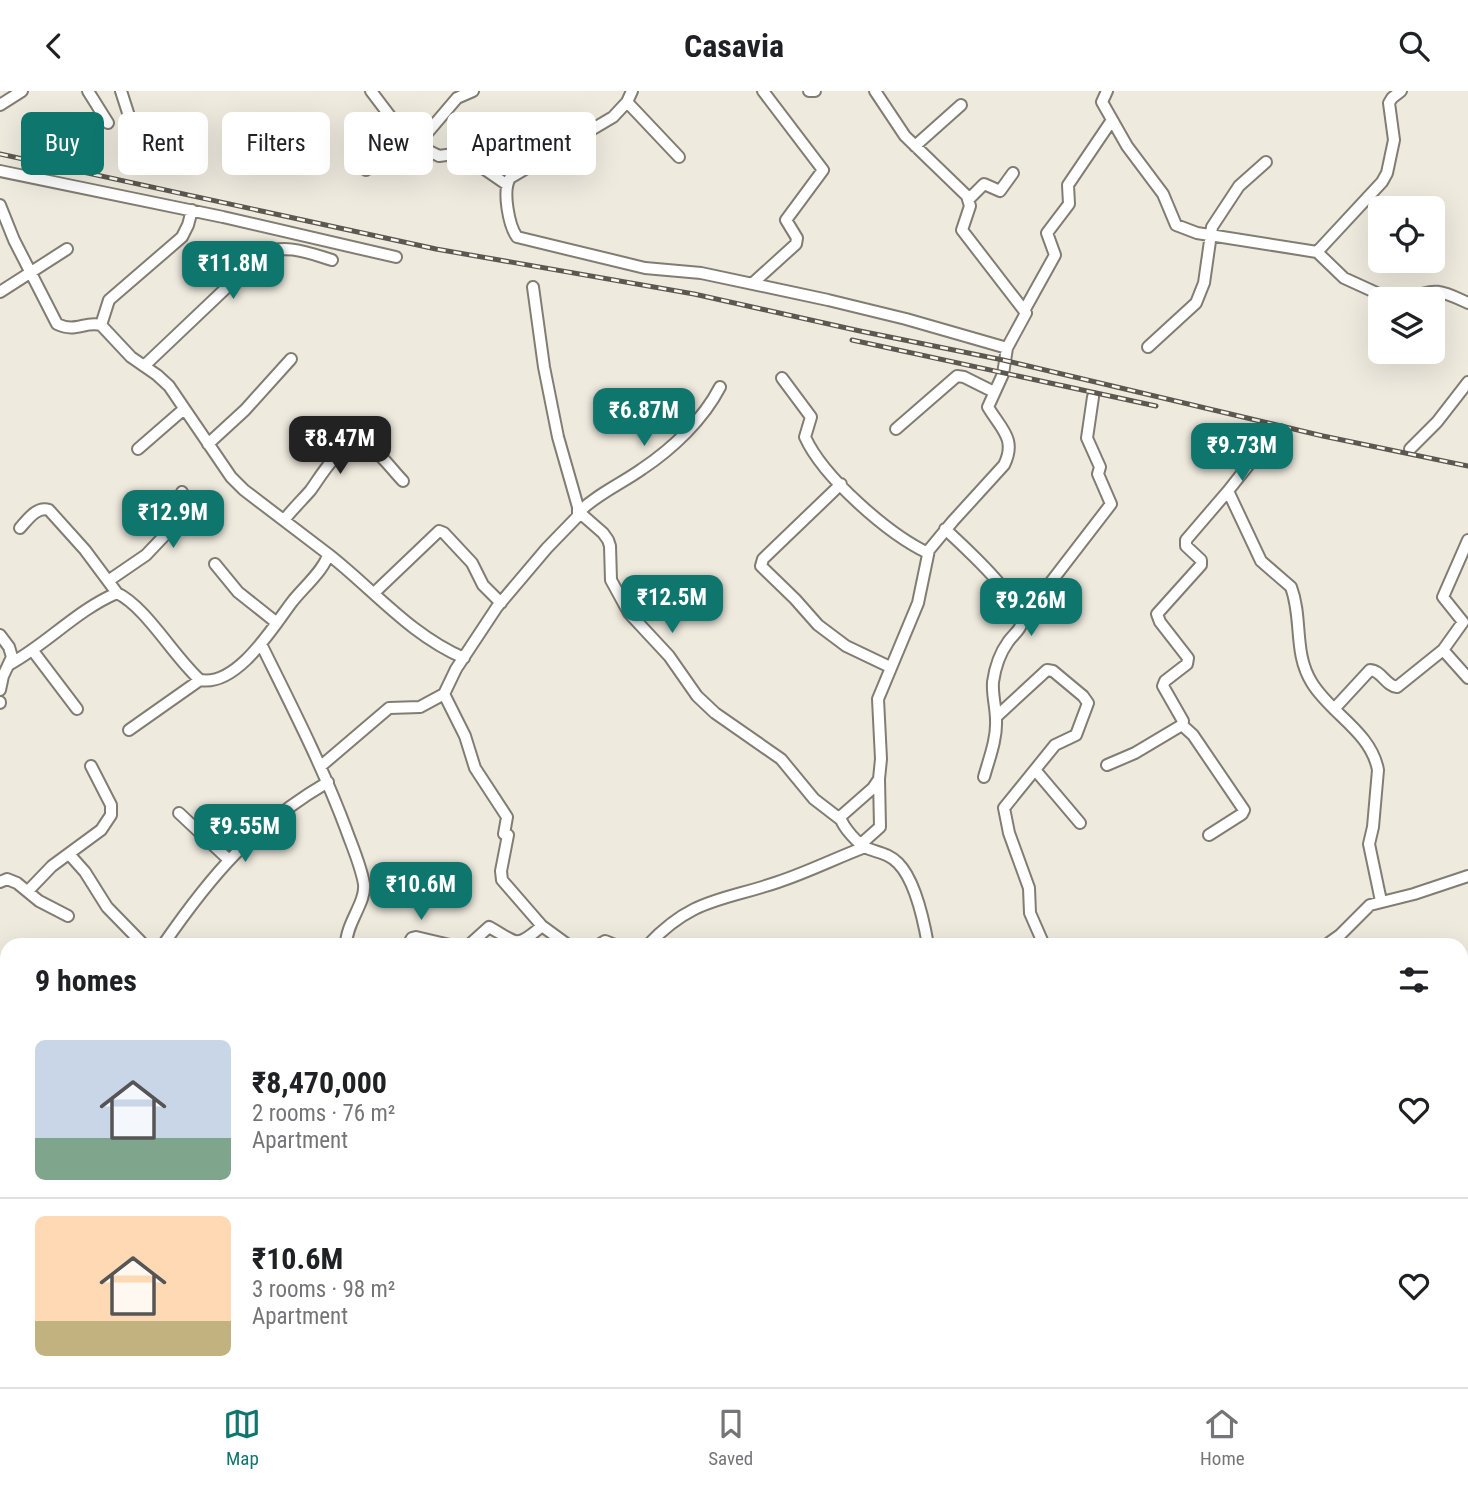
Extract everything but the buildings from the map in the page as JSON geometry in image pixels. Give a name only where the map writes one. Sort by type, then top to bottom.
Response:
[{"type":"street","points":[[0,105],[22,91]]},
{"type":"street","points":[[88,91],[108,123]]},
{"type":"street","points":[[121,91],[128,112]]},
{"type":"street","points":[[370,91],[387,112]]},
{"type":"street","points":[[433,126],[457,98],[473,91]]},
{"type":"street","points":[[809,91],[816,91]]},
{"type":"street","points":[[875,91],[905,136],[969,199],[970,206],[962,230],[1025,309]]},
{"type":"street","points":[[1107,91],[1102,101],[1127,146],[1163,194],[1176,225],[1185,230],[1317,252],[1344,278],[1368,291]]},
{"type":"street","points":[[1317,252],[1382,182],[1387,173],[1394,140],[1389,103],[1401,91]]},
{"type":"street","points":[[754,283],[796,244],[797,238],[786,220],[823,170],[769,93]]},
{"type":"street","points":[[679,157],[630,96],[613,117],[510,178],[506,184],[514,235],[520,239],[645,268],[701,273],[754,283],[906,319],[1007,348]]},
{"type":"street","points":[[915,146],[961,105]]},
{"type":"street","points":[[919,549],[945,529],[996,475],[1010,454],[1010,441],[988,407],[1003,374],[1007,348],[1055,255],[1047,233],[1069,204],[1068,185],[1112,120]]},
{"type":"street","points":[[433,153],[439,156],[461,153],[506,184]]},
{"type":"street","points":[[1148,347],[1196,303],[1204,283],[1209,234],[1227,201],[1266,162]]},
{"type":"street","points":[[0,171],[192,210],[396,257]]},
{"type":"street","points":[[969,199],[984,184],[1000,191],[1013,173]]},
{"type":"street","points":[[0,205],[4,227],[31,271],[57,324],[72,329],[94,323],[101,325],[131,357],[169,386],[208,444],[244,490],[328,554],[401,620],[464,658]]},
{"type":"street","points":[[101,325],[108,300],[182,237],[192,210]]},
{"type":"street","points":[[0,292],[67,249]]},
{"type":"street","points":[[144,366],[262,254],[271,249],[289,249],[332,260]]},
{"type":"street","points":[[533,287],[544,367],[558,437],[579,513],[603,533],[607,540],[610,546],[611,580],[629,613],[669,656],[697,696],[715,713],[781,759],[814,799],[840,820],[863,846],[886,854],[904,870],[916,900],[926,938]]},
{"type":"street","points":[[1445,294],[1468,303]]},
{"type":"street","points":[[208,444],[245,410],[291,359]]},
{"type":"street","points":[[896,429],[957,376],[994,392]]},
{"type":"street","points":[[782,378],[811,417],[806,432],[807,441],[841,484],[871,513],[919,549]]},
{"type":"street","points":[[1410,449],[1437,422],[1468,383]]},
{"type":"street","points":[[321,766],[389,708],[420,708],[444,694],[464,658],[501,603],[579,513],[591,501],[670,449],[720,387]]},
{"type":"street","points":[[1020,617],[1034,604],[1111,504],[1098,474],[1100,467],[1087,438],[1093,397]]},
{"type":"street","points":[[138,449],[184,409]]},
{"type":"street","points":[[1182,725],[1183,721],[1163,687],[1166,681],[1187,664],[1188,658],[1157,614],[1202,563],[1186,546],[1186,540],[1258,453],[1268,434]]},
{"type":"street","points":[[284,520],[332,459],[343,450],[357,446],[368,447],[381,457],[402,481]]},
{"type":"street","points":[[841,484],[763,559],[761,566],[818,625],[846,646],[885,664]]},
{"type":"street","points":[[1228,491],[1261,561],[1291,587],[1304,670],[1314,687],[1359,733],[1377,762],[1373,827],[1369,844],[1381,901]]},
{"type":"street","points":[[108,581],[146,555],[183,517],[185,509],[182,492]]},
{"type":"street","points":[[20,528],[37,511],[45,508],[50,510],[117,593],[129,600],[200,680]]},
{"type":"street","points":[[945,529],[988,569],[1020,617],[1020,627],[1008,641],[996,669],[993,691],[996,717],[993,746],[984,777]]},
{"type":"street","points":[[374,593],[439,531],[466,556],[482,585],[501,603]]},
{"type":"street","points":[[1334,709],[1370,670],[1376,671],[1391,686],[1397,687],[1443,650],[1463,622],[1443,597],[1468,540]]},
{"type":"street","points":[[659,938],[689,910],[783,880],[863,846],[880,827],[878,699],[885,664],[918,603],[919,549]]},
{"type":"street","points":[[129,730],[200,680],[216,680],[226,675],[261,644],[325,563],[328,554]]},
{"type":"street","points":[[215,564],[239,592],[277,623]]},
{"type":"street","points":[[10,664],[33,652],[80,613],[117,593]]},
{"type":"street","points":[[0,635],[9,647],[12,657],[0,690]]},
{"type":"street","points":[[261,644],[328,782],[364,884],[361,901],[347,938]]},
{"type":"street","points":[[1443,650],[1468,678]]},
{"type":"street","points":[[33,652],[77,709]]},
{"type":"street","points":[[996,717],[1046,670],[1052,671],[1087,699],[1088,707],[1076,735],[1055,745],[1004,808],[1009,833],[1029,888],[1030,913],[1041,938]]},
{"type":"street","points":[[444,694],[465,736],[475,768],[507,817],[502,880],[542,926],[558,938]]},
{"type":"street","points":[[1107,765],[1135,753],[1182,725]]},
{"type":"street","points":[[1182,725],[1188,729],[1244,810],[1209,835]]},
{"type":"street","points":[[28,891],[52,866],[100,830],[113,810],[92,766]]},
{"type":"street","points":[[1036,771],[1080,823]]},
{"type":"street","points":[[840,820],[847,809],[873,788],[879,779]]},
{"type":"street","points":[[168,938],[229,859],[274,818],[328,782]]},
{"type":"street","points":[[179,813],[229,859]]},
{"type":"street","points":[[68,854],[85,872],[107,907],[137,938]]},
{"type":"street","points":[[1337,938],[1370,905],[1415,894],[1468,876]]},
{"type":"street","points":[[0,882],[11,880],[68,916]]},
{"type":"street","points":[[528,938],[542,926]]},
{"type":"street","points":[[477,938],[489,927],[509,938]]},
{"type":"railway","points":[[0,154],[436,249],[694,294],[1003,360],[1323,436],[1468,466]]},
{"type":"railway","points":[[852,340],[1156,406]]}]
